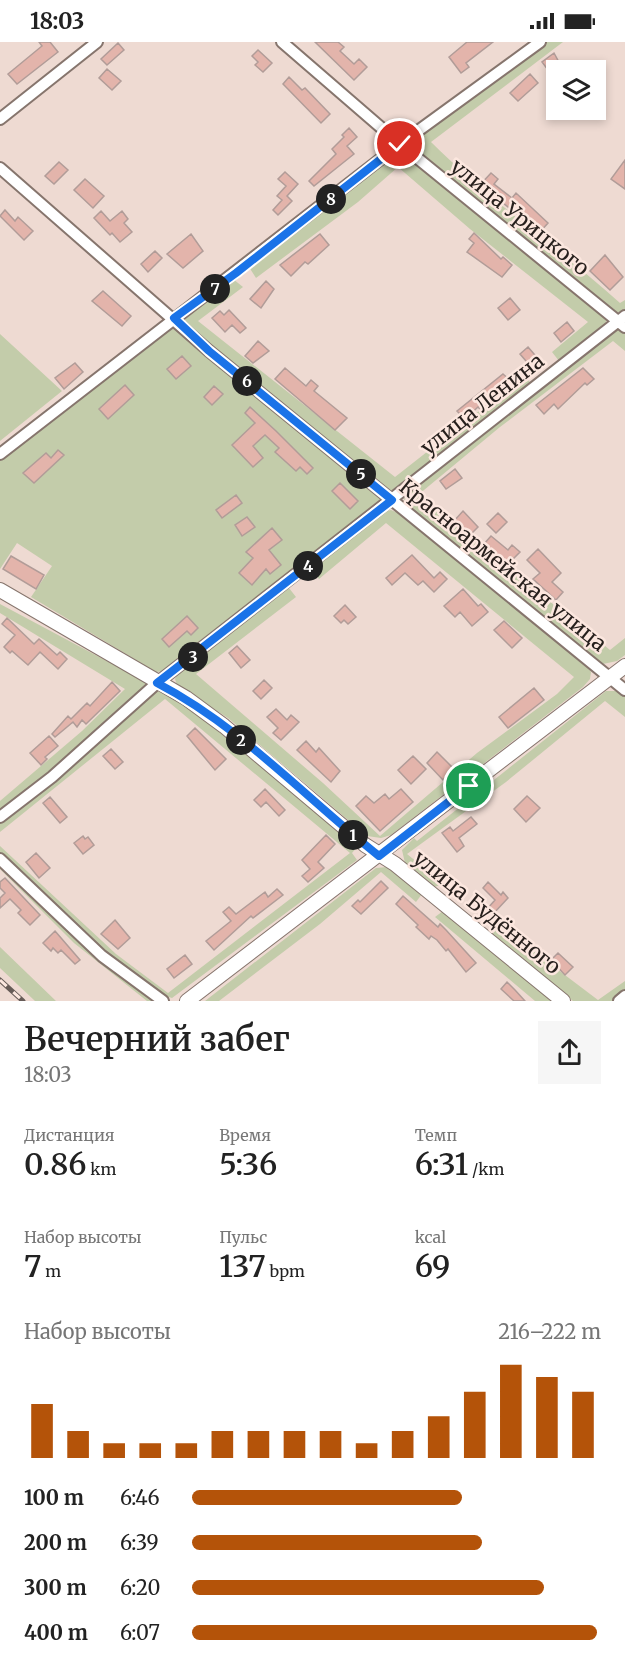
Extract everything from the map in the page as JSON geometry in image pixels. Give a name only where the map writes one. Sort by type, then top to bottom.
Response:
[{"type":"street","points":[[0,119],[97,42]]},
{"type":"street","name":"улица Урицкого","points":[[282,42],[400,144],[623,321]]},
{"type":"street","points":[[0,454],[400,144],[540,42]]},
{"type":"street","name":"Красноармейская улица","points":[[0,168],[209,351],[625,690]]},
{"type":"street","name":"улица Ленина","points":[[0,817],[52,777],[157,683],[623,321]]},
{"type":"street","name":"улица Будённого","points":[[0,590],[186,698],[224,726],[379,856],[395,864],[563,1001]]},
{"type":"street","points":[[187,1001],[625,666]]},
{"type":"street","points":[[0,859],[102,956],[163,1001]]},
{"type":"street","points":[[619,1001],[625,996]]},
{"type":"green space","points":[[546,42],[563,42],[431,142],[477,184],[620,303],[625,300],[625,309],[615,314],[411,147],[412,141]]},
{"type":"green space","points":[[398,151],[402,151],[607,319],[604,327],[559,361],[552,352],[588,322],[470,229],[398,167],[358,202],[256,278],[249,267]]},
{"type":"green space","points":[[233,279],[243,287],[198,321],[395,477],[525,375],[531,384],[395,490],[388,490],[189,327],[185,320],[187,314]]},
{"type":"green space","points":[[177,328],[379,495],[380,501],[378,506],[169,671],[156,672],[31,597],[52,566],[17,543],[0,569],[0,459],[168,329]]},
{"type":"green space","points":[[618,329],[625,331],[625,351],[613,341],[500,427],[418,495],[610,650],[625,638],[625,655],[617,661],[603,664],[406,505],[404,499],[407,492]]},
{"type":"green space","points":[[0,334],[62,391],[0,441]]},
{"type":"green space","points":[[391,510],[398,513],[586,664],[591,672],[590,679],[583,687],[391,835],[381,838],[367,836],[228,718],[177,685],[175,679],[178,673],[289,588],[296,597],[196,674],[323,783],[380,836],[477,753],[557,694],[574,677],[386,523],[319,579],[312,570],[383,512]]},
{"type":"green space","points":[[0,604],[146,682],[145,689],[112,721],[0,813],[0,801],[82,731],[125,689],[0,613]]},
{"type":"green space","points":[[159,691],[174,697],[226,734],[358,846],[352,853],[357,860],[172,998],[130,975],[83,935],[0,855],[0,846],[116,954],[168,993],[350,853],[165,699],[0,832],[0,821],[150,695]]},
{"type":"green space","points":[[606,691],[616,691],[625,696],[625,717],[605,701],[506,782],[407,854],[444,884],[434,887],[405,863],[402,850],[414,838],[417,841]]},
{"type":"green space","points":[[0,863],[155,1001],[147,1001],[74,943],[0,869]]},
{"type":"green space","points":[[387,867],[422,894],[416,902],[381,872],[320,924],[219,1001],[205,1001],[376,868]]},
{"type":"green space","points":[[443,911],[554,1001],[535,1001],[435,917]]},
{"type":"green space","points":[[500,926],[598,1000],[625,981],[625,993],[614,1001],[573,1001],[491,935]]},
{"type":"green space","points":[[0,947],[56,1001],[35,1001],[0,968]]},
{"type":"building","points":[[39,42],[50,42],[58,52],[17,84],[8,74],[42,46]]},
{"type":"building","points":[[315,42],[338,42],[344,47],[340,51],[354,64],[359,59],[367,67],[354,80]]},
{"type":"building","points":[[467,42],[493,42],[466,63],[469,67],[461,73],[449,57]]},
{"type":"building","points":[[118,43],[124,50],[107,65],[101,59]]},
{"type":"building","points":[[258,50],[272,63],[263,72],[255,65],[258,62],[252,56]]},
{"type":"building","points":[[554,53],[558,60],[546,60],[546,67],[542,62]]},
{"type":"building","points":[[107,69],[121,81],[112,90],[99,78]]},
{"type":"building","points":[[530,74],[538,83],[518,101],[510,93]]},
{"type":"building","points":[[289,77],[302,90],[305,88],[330,114],[321,123],[283,84]]},
{"type":"building","points":[[349,128],[357,137],[347,146],[354,154],[314,186],[309,181],[336,154],[332,149]]},
{"type":"building","points":[[625,160],[625,189],[611,179]]},
{"type":"building","points":[[59,162],[68,170],[54,184],[45,176]]},
{"type":"building","points":[[285,172],[298,184],[287,196],[292,201],[278,215],[273,210],[282,200],[277,196],[286,186],[278,179]]},
{"type":"building","points":[[491,173],[498,179],[494,184],[512,198],[516,193],[548,223],[540,232],[480,185]]},
{"type":"building","points":[[85,179],[104,196],[93,208],[74,190]]},
{"type":"building","points":[[5,210],[15,221],[18,217],[33,231],[24,240],[0,216]]},
{"type":"building","points":[[101,211],[110,221],[122,211],[128,219],[124,223],[132,232],[120,242],[94,218]]},
{"type":"building","points":[[474,233],[501,259],[503,257],[512,265],[502,277],[467,252],[474,243],[469,239]]},
{"type":"building","points":[[191,234],[203,251],[183,268],[167,254]]},
{"type":"building","points":[[320,234],[329,245],[308,264],[305,262],[291,276],[280,265]]},
{"type":"building","points":[[155,251],[162,258],[148,272],[141,264]]},
{"type":"building","points":[[605,255],[623,277],[610,290],[590,271]]},
{"type":"building","points":[[266,281],[274,289],[261,308],[250,299]]},
{"type":"building","points":[[103,291],[131,316],[122,326],[92,301]]},
{"type":"building","points":[[510,298],[520,310],[508,320],[498,308]]},
{"type":"building","points":[[229,310],[246,328],[240,333],[232,325],[225,332],[212,318],[220,311],[224,315]]},
{"type":"building","points":[[567,322],[574,331],[561,342],[554,333]]},
{"type":"building","points":[[258,341],[269,351],[253,363],[245,356]]},
{"type":"building","points":[[528,347],[540,361],[532,368],[520,354]]},
{"type":"building","points":[[182,356],[191,366],[176,379],[167,369]]},
{"type":"building","points":[[75,363],[83,372],[64,389],[55,378]]},
{"type":"building","points":[[285,368],[306,386],[311,380],[318,386],[314,391],[347,418],[335,430],[275,379]]},
{"type":"building","points":[[583,368],[594,379],[587,385],[585,383],[558,409],[554,404],[544,414],[536,405]]},
{"type":"building","points":[[503,374],[512,382],[481,410],[478,407],[465,419],[457,411]]},
{"type":"building","points":[[125,385],[134,395],[108,419],[99,409]]},
{"type":"building","points":[[214,386],[223,394],[212,405],[204,397]]},
{"type":"building","points":[[250,407],[313,468],[307,474],[300,467],[296,471],[275,452],[279,448],[265,435],[253,446],[263,458],[253,467],[232,445],[255,423],[245,413]]},
{"type":"building","points":[[58,450],[64,455],[34,483],[23,473],[46,453],[51,458]]},
{"type":"building","points":[[455,469],[462,478],[446,489],[440,481]]},
{"type":"building","points":[[340,483],[358,501],[350,509],[332,491]]},
{"type":"building","points":[[236,495],[242,503],[222,518],[216,510]]},
{"type":"building","points":[[463,511],[478,527],[470,535],[454,521]]},
{"type":"building","points":[[498,513],[507,522],[496,533],[487,524]]},
{"type":"building","points":[[247,517],[255,527],[242,536],[235,525]]},
{"type":"building","points":[[272,528],[282,540],[269,550],[281,565],[270,574],[266,569],[252,585],[239,573],[253,558],[246,552]]},
{"type":"building","points":[[491,536],[508,550],[512,545],[520,552],[508,564],[484,544]]},
{"type":"building","points":[[538,549],[561,573],[552,582],[563,592],[556,600],[533,579],[540,573],[527,560]]},
{"type":"building","points":[[412,555],[434,578],[440,572],[447,579],[434,592],[423,581],[418,585],[405,573],[392,585],[386,578]]},
{"type":"building","points":[[11,556],[44,575],[36,589],[3,569]]},
{"type":"building","points":[[463,589],[478,606],[481,604],[488,612],[472,626],[460,612],[455,617],[444,606]]},
{"type":"building","points":[[345,605],[356,617],[348,624],[344,620],[341,623],[334,616]]},
{"type":"building","points":[[187,616],[198,628],[191,635],[187,631],[169,647],[162,639]]},
{"type":"building","points":[[7,618],[34,644],[39,639],[57,655],[60,652],[67,659],[58,669],[40,652],[28,665],[12,651],[10,653],[4,647],[15,635],[2,624]]},
{"type":"building","points":[[504,621],[522,638],[512,648],[494,630]]},
{"type":"building","points":[[237,646],[250,660],[241,668],[229,653]]},
{"type":"building","points":[[264,680],[272,688],[261,699],[253,691]]},
{"type":"building","points":[[112,682],[120,691],[86,724],[82,720],[77,727],[73,722],[55,737],[52,734],[68,716],[71,719],[87,703],[90,706]]},
{"type":"building","points":[[534,688],[544,700],[508,728],[499,717]]},
{"type":"building","points":[[276,709],[287,720],[291,715],[299,722],[281,740],[273,733],[278,728],[267,717]]},
{"type":"building","points":[[195,728],[226,759],[215,770],[187,736]]},
{"type":"building","points":[[49,736],[58,746],[45,757],[47,759],[41,765],[30,753]]},
{"type":"building","points":[[306,741],[316,752],[319,748],[340,771],[331,782],[297,750]]},
{"type":"building","points":[[111,749],[123,762],[115,769],[103,756]]},
{"type":"building","points":[[437,752],[454,769],[443,780],[427,763]]},
{"type":"building","points":[[413,756],[426,769],[411,784],[398,770]]},
{"type":"building","points":[[265,789],[285,810],[279,816],[266,802],[261,807],[254,800]]},
{"type":"building","points":[[401,789],[413,802],[380,831],[356,806],[366,796],[374,803],[385,794],[389,799]]},
{"type":"building","points":[[527,796],[540,808],[526,822],[514,809]]},
{"type":"building","points":[[50,797],[67,817],[60,823],[43,803]]},
{"type":"building","points":[[471,817],[477,824],[459,838],[464,846],[457,852],[442,833],[450,827],[453,831]]},
{"type":"building","points":[[326,835],[335,844],[318,862],[324,868],[308,882],[302,876],[310,869],[302,860]]},
{"type":"building","points":[[83,836],[85,839],[88,837],[94,845],[83,854],[74,843]]},
{"type":"building","points":[[36,853],[50,868],[39,878],[26,862]]},
{"type":"building","points":[[5,878],[40,915],[30,925],[18,913],[21,910],[10,899],[0,908],[0,898],[5,893],[0,888],[0,882]]},
{"type":"building","points":[[381,881],[388,888],[361,914],[352,906],[358,900],[360,902]]},
{"type":"building","points":[[488,882],[501,895],[503,892],[508,898],[494,913],[488,908],[495,900],[483,888]]},
{"type":"building","points":[[277,889],[283,895],[253,918],[251,916],[214,950],[206,941],[231,921],[223,912],[229,907],[236,914],[265,892],[268,897]]},
{"type":"building","points":[[403,896],[438,927],[440,924],[476,963],[466,972],[448,949],[446,951],[431,936],[429,939],[396,904]]},
{"type":"building","points":[[115,920],[130,938],[118,949],[101,934]]},
{"type":"building","points":[[55,931],[80,960],[75,964],[61,950],[58,953],[53,948],[51,951],[43,943]]},
{"type":"building","points":[[558,953],[573,967],[565,975],[551,960]]},
{"type":"building","points":[[185,955],[192,964],[174,978],[167,969]]},
{"type":"building","points":[[507,982],[525,1001],[514,1001],[501,989]]},
{"type":"railway","points":[[0,980],[23,1001]]},
{"type":"route","points":[[400,144],[236,273],[174,318],[209,351],[392,500],[157,683],[186,698],[224,726],[379,856],[469,786]]}]
